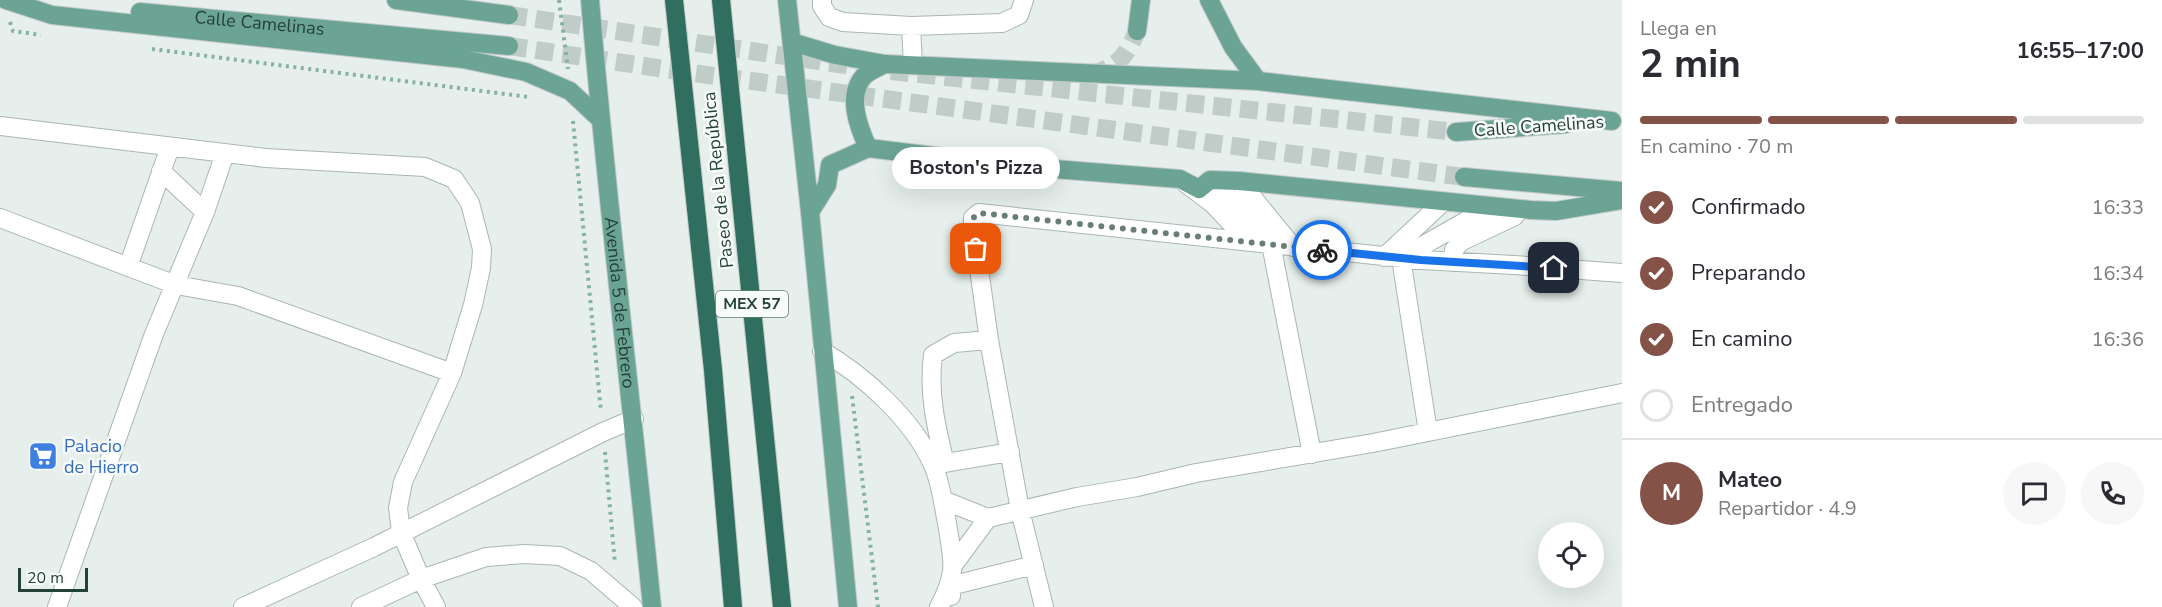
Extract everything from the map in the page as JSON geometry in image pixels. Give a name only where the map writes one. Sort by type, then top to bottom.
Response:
[{"type":"highway","name":"Paseo de la República","points":[[674,0],[713,369],[734,607]]},
{"type":"highway","name":"Paseo de la República","points":[[722,0],[782,607]]},
{"type":"main road","points":[[5,0],[52,15],[463,60],[526,72],[570,91],[600,119]]},
{"type":"main road","name":"Calle Camelinas","points":[[5,0],[509,46]]},
{"type":"main road","points":[[396,0],[509,15]]},
{"type":"main road","name":"Avenida 5 de Febrero","points":[[590,0],[600,119],[634,419],[652,607]]},
{"type":"main road","points":[[787,0],[848,607]]},
{"type":"main road","points":[[1137,31],[1141,0]]},
{"type":"main road","points":[[1209,0],[1233,47],[1258,81]]},
{"type":"main road","points":[[792,42],[835,55],[885,64],[1258,81],[1617,121]]},
{"type":"main road","points":[[868,148],[857,125],[855,109],[858,88],[865,75],[885,64]]},
{"type":"main road","name":"Calle Camelinas","points":[[1456,132],[1617,121]]},
{"type":"main road","points":[[810,212],[827,185],[830,165],[868,148],[1016,166],[1180,179],[1199,189],[1210,180],[1239,181],[1504,208],[1556,211],[1622,200]]},
{"type":"main road","points":[[1464,177],[1622,191]]},
{"type":"lane","points":[[822,0],[822,6],[829,18],[843,22],[911,26],[1002,23],[1019,15],[1024,0]]},
{"type":"lane","points":[[911,26],[914,65]]},
{"type":"lane","points":[[0,126],[266,158],[425,167],[454,179],[470,203],[482,249],[481,268],[473,305],[452,373],[403,482],[398,508],[401,532],[436,607]]},
{"type":"lane","points":[[128,267],[170,147]]},
{"type":"lane","points":[[57,607],[154,334],[205,212],[225,153]]},
{"type":"lane","points":[[161,171],[205,212]]},
{"type":"lane","points":[[1180,179],[1213,204],[1249,242]]},
{"type":"lane","points":[[1210,180],[1235,203],[1271,244],[1312,453]]},
{"type":"lane","points":[[1239,181],[1293,247]]},
{"type":"lane","points":[[1393,258],[1443,202]]},
{"type":"lane","points":[[1393,258],[1466,221],[1504,208]]},
{"type":"lane","points":[[1452,262],[1454,250],[1460,242],[1531,210]]},
{"type":"lane","points":[[1044,607],[1020,510],[989,340],[973,226],[973,218],[979,213],[1393,258],[1622,273]]},
{"type":"lane","points":[[0,218],[176,285],[238,296],[452,373]]},
{"type":"lane","points":[[1393,258],[1428,432]]},
{"type":"lane","points":[[952,607],[950,586],[954,564],[940,486],[930,378],[933,355],[954,343],[989,340]]},
{"type":"lane","points":[[822,351],[849,366],[879,393],[939,464]]},
{"type":"lane","points":[[943,500],[988,518],[1196,473],[1428,432],[1622,393]]},
{"type":"lane","points":[[243,607],[374,547],[603,432],[634,419]]},
{"type":"lane","points":[[939,464],[1010,452]]},
{"type":"lane","points":[[954,564],[988,518]]},
{"type":"lane","points":[[361,607],[421,579],[486,557],[524,554],[560,556],[591,571],[633,607]]},
{"type":"lane","points":[[939,607],[950,586],[1034,565]]},
{"type":"path","points":[[559,0],[570,91],[617,592]]},
{"type":"path","points":[[13,31],[49,36]]},
{"type":"path","points":[[144,48],[536,98]]},
{"type":"tunnel","points":[[509,15],[852,66]]},
{"type":"tunnel","points":[[1091,75],[1115,64],[1125,54],[1137,31]]},
{"type":"tunnel","points":[[509,46],[678,71],[1464,177]]},
{"type":"tunnel","points":[[891,71],[1456,132]]},
{"type":"way so far","points":[[976,249],[973,218],[979,213],[1322,250]]},
{"type":"place","name":"Boston's Pizza","points":[[976,249]]},
{"type":"place","name":"Palacio de Hierro","points":[[43,456]]},
{"type":"route","points":[[1322,250],[1421,260],[1554,268]]}]
